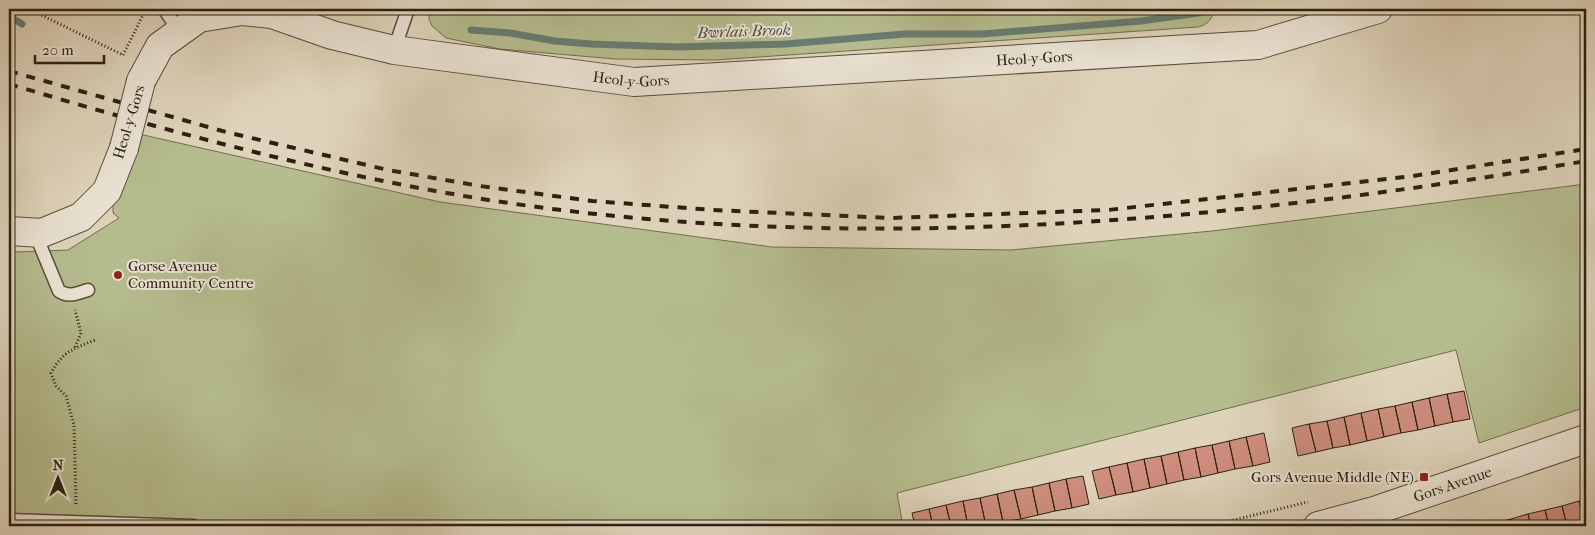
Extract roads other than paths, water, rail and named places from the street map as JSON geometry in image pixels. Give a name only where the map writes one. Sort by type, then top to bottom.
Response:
[{"type":"street","name":"Heol-y-Gors","points":[[22,232],[42,233],[81,217],[107,190],[124,148],[142,80],[160,46],[200,18],[242,11],[272,14],[332,35],[394,50],[634,82],[1258,45],[1378,9]]},
{"type":"street","name":"Gors Avenue","points":[[1318,526],[1383,508],[1586,439]]},
{"type":"lane","points":[[164,9],[180,32]]},
{"type":"lane","points":[[394,50],[408,9]]},
{"type":"lane","points":[[22,232],[56,287],[64,294],[71,295],[88,290]]},
{"type":"lane","points":[[9,520],[73,524],[194,526]]},
{"type":"waterway","name":"Bwrlais Brook","points":[[471,30],[510,33],[555,41],[591,44],[678,47],[786,44],[904,34],[982,34],[1141,21],[1227,9]]},
{"type":"waterway","name":"Bwrlais Brook","points":[[9,16],[22,24]]},
{"type":"railway","points":[[9,71],[226,132],[388,170],[480,186],[592,201],[713,210],[891,218],[1108,210],[1413,176],[1586,149]]},
{"type":"railway","points":[[9,84],[125,118],[299,163],[417,188],[476,198],[614,216],[753,226],[893,229],[1032,225],[1172,216],[1311,201],[1449,183],[1586,161]]},
{"type":"place","name":"Gorse Avenue Community Centre","points":[[118,275]]},
{"type":"place","name":"Gors Avenue Middle (NE)","points":[[1424,477]]}]
